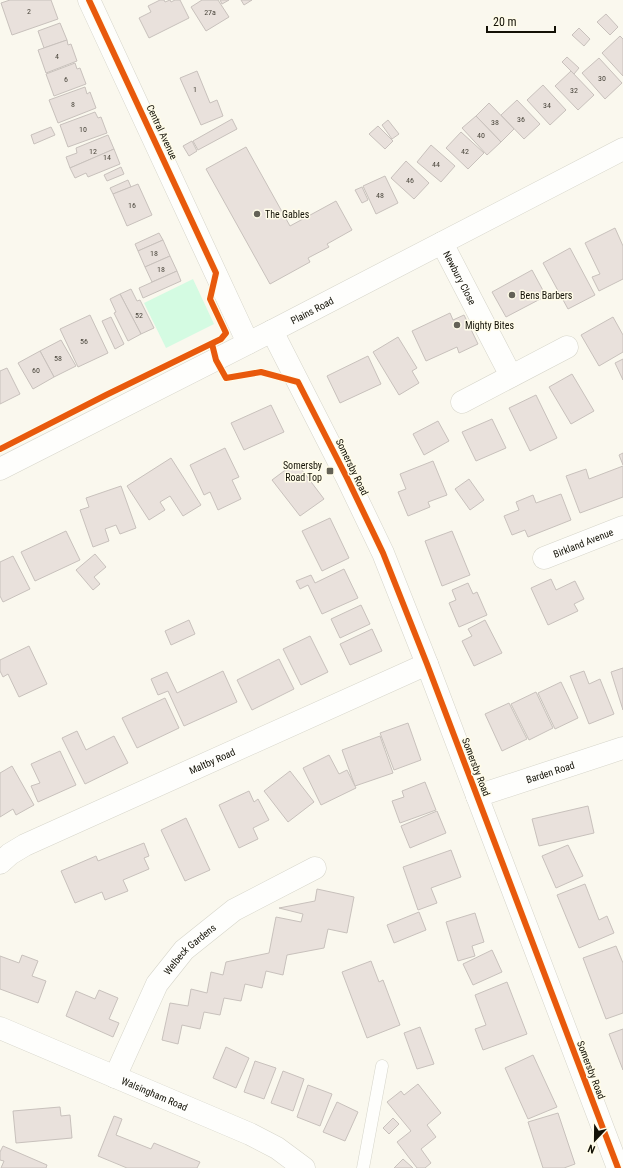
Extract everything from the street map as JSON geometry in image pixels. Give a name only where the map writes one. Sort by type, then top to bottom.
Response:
[{"type":"street","name":"Central Avenue","points":[[89,0],[248,343]]},
{"type":"street","name":"Plains Road","points":[[0,469],[272,332],[623,149]]},
{"type":"street","name":"Newbury Close","points":[[442,243],[511,376]]},
{"type":"street","name":"Somersby Road","points":[[272,332],[347,478],[380,547],[427,664],[618,1168]]},
{"type":"street","points":[[462,402],[567,347]]},
{"type":"street","name":"Birkland Avenue","points":[[544,558],[623,527]]},
{"type":"street","name":"Maltby Road","points":[[0,863],[10,854],[25,845],[427,664]]},
{"type":"street","name":"Barden Road","points":[[476,796],[623,748]]},
{"type":"street","name":"Welbeck Gardens","points":[[115,1077],[156,984],[184,950],[234,910],[315,868]]},
{"type":"street","name":"Walsingham Road","points":[[2,1035],[115,1077],[250,1134],[276,1148],[304,1168]]},
{"type":"lane","points":[[362,1168],[382,1066]]},
{"type":"green space","points":[[193,279],[214,324],[166,348],[144,303]]},
{"type":"building","points":[[10,0],[51,0],[58,19],[12,35],[1,3]]},
{"type":"building","points":[[160,0],[164,0],[165,2],[170,0],[171,2],[180,0],[189,18],[149,38],[139,18],[151,12],[148,6]]},
{"type":"building","points":[[202,0],[218,0],[229,17],[206,31],[191,7]]},
{"type":"building","points":[[220,0],[229,0],[222,4]]},
{"type":"building","points":[[241,0],[252,0],[244,5]]},
{"type":"building","points":[[606,14],[618,27],[610,35],[597,22]]},
{"type":"building","points":[[60,23],[67,40],[44,48],[38,31]]},
{"type":"building","points":[[579,28],[590,39],[584,46],[572,35]]},
{"type":"building","points":[[620,36],[623,39],[623,76],[602,53]]},
{"type":"building","points":[[67,40],[68,45],[71,44],[77,61],[46,73],[38,50]]},
{"type":"building","points":[[567,57],[579,68],[574,74],[562,62]]},
{"type":"building","points":[[599,58],[622,83],[605,99],[582,73]]},
{"type":"building","points":[[75,63],[77,69],[80,68],[86,84],[54,96],[46,74]]},
{"type":"building","points":[[197,71],[210,103],[217,100],[223,116],[201,125],[180,78]]},
{"type":"building","points":[[571,71],[594,95],[578,110],[555,86]]},
{"type":"building","points":[[543,85],[566,110],[550,125],[527,100]]},
{"type":"building","points":[[85,87],[87,94],[90,92],[96,108],[58,123],[49,100]]},
{"type":"building","points":[[517,100],[540,124],[524,139],[501,115]]},
{"type":"building","points":[[489,103],[514,129],[501,142],[476,116]]},
{"type":"building","points":[[95,112],[98,118],[101,117],[107,133],[68,147],[60,125]]},
{"type":"building","points":[[476,116],[501,142],[487,155],[462,128]]},
{"type":"building","points":[[232,119],[237,129],[198,150],[193,141]]},
{"type":"building","points":[[388,120],[399,134],[392,139],[382,125]]},
{"type":"building","points":[[378,126],[393,141],[385,149],[369,134]]},
{"type":"building","points":[[51,127],[55,135],[34,144],[31,135]]},
{"type":"building","points":[[461,132],[484,153],[468,169],[446,148]]},
{"type":"building","points":[[108,135],[114,149],[70,168],[66,157],[77,153],[76,148]]},
{"type":"building","points":[[192,141],[197,151],[189,156],[183,146]]},
{"type":"building","points":[[431,145],[455,166],[441,182],[417,162]]},
{"type":"building","name":"The Gables","points":[[246,147],[290,226],[336,201],[352,230],[327,244],[329,247],[308,258],[310,262],[270,284],[206,169]]},
{"type":"building","points":[[114,149],[120,164],[88,177],[86,173],[75,178],[70,168]]},
{"type":"building","points":[[406,161],[429,183],[414,199],[391,178]]},
{"type":"building","points":[[121,167],[124,174],[107,181],[104,175]]},
{"type":"building","points":[[385,176],[398,203],[376,214],[363,186]]},
{"type":"building","points":[[128,180],[131,187],[113,194],[110,188]]},
{"type":"building","points":[[138,184],[152,215],[127,226],[113,194]]},
{"type":"building","points":[[362,187],[368,200],[362,203],[355,190]]},
{"type":"building","points":[[615,228],[623,246],[623,279],[599,291],[592,277],[600,274],[585,243]]},
{"type":"building","points":[[159,233],[163,240],[138,251],[135,244]]},
{"type":"building","points":[[163,240],[170,256],[145,267],[138,251]]},
{"type":"building","points":[[570,248],[595,295],[568,309],[543,263]]},
{"type":"building","points":[[170,256],[177,271],[152,282],[145,267]]},
{"type":"building","points":[[532,270],[546,296],[506,317],[492,292]]},
{"type":"building","points":[[177,271],[181,281],[143,298],[139,288]]},
{"type":"building","points":[[131,289],[137,301],[140,300],[154,328],[141,334],[120,294]]},
{"type":"building","points":[[120,294],[141,334],[128,341],[114,313],[116,312],[110,299]]},
{"type":"building","points":[[450,313],[453,320],[464,315],[478,344],[459,353],[457,347],[426,361],[412,331]]},
{"type":"building","points":[[90,315],[108,353],[78,367],[60,329]]},
{"type":"building","points":[[111,317],[124,344],[115,349],[102,321]]},
{"type":"building","points":[[613,317],[623,335],[623,352],[599,366],[581,335]]},
{"type":"building","points":[[398,337],[417,368],[412,371],[419,383],[399,395],[373,352]]},
{"type":"building","points":[[61,340],[76,366],[54,377],[40,351]]},
{"type":"building","points":[[40,351],[54,377],[33,389],[18,363]]},
{"type":"building","points":[[368,356],[381,384],[340,403],[327,376]]},
{"type":"building","points":[[623,359],[623,380],[615,363]]},
{"type":"building","points":[[7,368],[20,394],[0,404],[0,371]]},
{"type":"building","points":[[572,374],[594,411],[571,424],[549,387]]},
{"type":"building","points":[[536,395],[557,438],[530,451],[509,408]]},
{"type":"building","points":[[271,405],[284,432],[244,450],[231,423]]},
{"type":"building","points":[[492,419],[506,448],[476,461],[462,432]]},
{"type":"building","points":[[438,421],[449,441],[424,455],[413,434]]},
{"type":"building","points":[[225,448],[239,477],[232,480],[241,499],[218,510],[210,492],[204,495],[190,465]]},
{"type":"building","points":[[623,453],[623,465],[619,455]]},
{"type":"building","points":[[171,458],[201,505],[183,516],[170,496],[160,502],[165,510],[149,520],[127,486]]},
{"type":"building","points":[[433,461],[447,495],[428,502],[430,507],[408,516],[398,492],[406,489],[400,474]]},
{"type":"building","points":[[296,462],[324,499],[300,516],[272,480]]},
{"type":"building","points":[[623,466],[623,497],[580,513],[566,476],[586,469],[589,479]]},
{"type":"building","points":[[469,479],[484,500],[470,510],[455,489]]},
{"type":"building","points":[[121,486],[136,528],[120,534],[116,525],[105,529],[109,541],[93,547],[80,510],[89,507],[86,498]]},
{"type":"building","points":[[561,494],[571,520],[528,537],[525,530],[512,535],[504,516],[519,510],[516,502],[533,495],[536,503]]},
{"type":"building","points":[[330,518],[349,558],[322,571],[302,531]]},
{"type":"building","points":[[66,531],[80,560],[35,581],[21,552]]},
{"type":"building","points":[[452,531],[470,575],[442,586],[425,541]]},
{"type":"building","points":[[95,554],[106,567],[94,577],[100,584],[93,590],[76,570]]},
{"type":"building","points":[[13,556],[30,589],[3,602],[0,596],[0,562]]},
{"type":"building","points":[[344,569],[358,598],[322,614],[308,585],[300,589],[296,581],[311,575],[315,583]]},
{"type":"building","points":[[551,579],[556,590],[575,581],[584,599],[574,604],[578,611],[548,625],[531,588]]},
{"type":"building","points":[[468,583],[473,594],[477,592],[487,615],[459,627],[449,603],[456,600],[452,590]]},
{"type":"building","points":[[361,605],[370,624],[340,638],[331,619]]},
{"type":"building","points":[[189,620],[195,634],[171,645],[165,631]]},
{"type":"building","points":[[485,620],[502,653],[474,666],[462,641],[472,636],[468,629]]},
{"type":"building","points":[[372,629],[382,651],[350,665],[340,644]]},
{"type":"building","points":[[310,636],[328,672],[301,685],[283,649]]},
{"type":"building","points":[[29,646],[47,684],[19,697],[8,674],[3,677],[0,671],[0,660]]},
{"type":"building","points":[[279,659],[294,689],[252,710],[237,680]]},
{"type":"building","points":[[623,668],[623,710],[611,672]]},
{"type":"building","points":[[223,671],[237,702],[184,726],[168,691],[158,695],[151,679],[167,672],[177,693]]},
{"type":"building","points":[[584,671],[589,684],[600,679],[614,714],[589,724],[570,676]]},
{"type":"building","points":[[561,682],[578,718],[555,729],[538,693]]},
{"type":"building","points":[[536,692],[553,728],[529,740],[511,704]]},
{"type":"building","points":[[165,698],[179,728],[137,748],[122,718]]},
{"type":"building","points":[[509,703],[527,739],[502,751],[485,714]]},
{"type":"building","points":[[408,723],[421,760],[394,770],[380,733]]},
{"type":"building","points":[[77,731],[86,750],[114,736],[128,763],[85,784],[62,738]]},
{"type":"building","points":[[380,736],[393,773],[355,786],[342,750]]},
{"type":"building","points":[[60,751],[76,785],[38,802],[31,786],[40,783],[31,764]]},
{"type":"building","points":[[329,755],[339,774],[347,770],[356,788],[321,805],[303,768]]},
{"type":"building","points":[[12,766],[34,805],[16,815],[13,809],[0,817],[0,773]]},
{"type":"building","points":[[290,771],[314,802],[288,822],[264,791]]},
{"type":"building","points":[[425,782],[436,810],[400,823],[392,801],[404,797],[402,791]]},
{"type":"building","points":[[249,791],[254,802],[258,799],[269,820],[253,828],[258,839],[239,848],[219,805]]},
{"type":"building","points":[[588,806],[594,833],[539,846],[532,819]]},
{"type":"building","points":[[437,811],[446,833],[410,848],[401,826]]},
{"type":"building","points":[[186,818],[210,870],[185,881],[161,830]]},
{"type":"building","points":[[144,843],[149,856],[144,858],[149,869],[123,880],[128,891],[105,900],[102,892],[75,903],[61,871],[96,856],[98,861]]},
{"type":"building","points":[[568,845],[583,876],[556,888],[542,856]]},
{"type":"building","points":[[451,850],[461,877],[431,888],[437,903],[418,910],[403,867]]},
{"type":"building","points":[[585,884],[599,920],[607,916],[614,933],[579,948],[557,895]]},
{"type":"building","points":[[317,889],[354,897],[347,933],[328,929],[324,948],[287,955],[283,975],[266,971],[262,988],[245,984],[241,1001],[224,998],[220,1015],[204,1012],[200,1029],[182,1025],[178,1044],[162,1040],[170,1003],[188,1006],[191,989],[207,993],[211,972],[223,975],[226,962],[269,953],[276,917],[301,922],[303,914],[279,908],[315,901]]},
{"type":"building","points":[[419,912],[426,930],[394,943],[387,925]]},
{"type":"building","points":[[475,913],[484,942],[472,946],[475,956],[458,961],[446,922]]},
{"type":"building","points":[[616,946],[623,963],[623,1013],[606,1019],[583,958]]},
{"type":"building","points":[[492,950],[502,972],[473,985],[463,964]]},
{"type":"building","points":[[22,955],[38,961],[32,976],[46,981],[38,1003],[0,989],[0,956],[19,963]]},
{"type":"building","points":[[371,961],[379,982],[383,980],[400,1025],[367,1038],[342,972]]},
{"type":"building","points":[[507,982],[527,1034],[483,1050],[475,1029],[486,1025],[475,995]]},
{"type":"building","points":[[99,990],[118,998],[109,1019],[119,1023],[113,1037],[66,1016],[76,991],[95,999]]},
{"type":"building","points":[[420,1027],[434,1064],[417,1069],[404,1033]]},
{"type":"building","points":[[623,1029],[623,1070],[609,1034]]},
{"type":"building","points":[[226,1047],[249,1058],[236,1088],[213,1078]]},
{"type":"building","points":[[533,1055],[557,1107],[528,1119],[505,1068]]},
{"type":"building","points":[[255,1061],[276,1068],[264,1099],[244,1092]]},
{"type":"building","points":[[283,1071],[304,1079],[293,1111],[271,1103]]},
{"type":"building","points":[[418,1084],[441,1113],[427,1125],[436,1137],[421,1149],[431,1163],[425,1168],[417,1168],[397,1142],[411,1131],[387,1102],[401,1091],[404,1095]]},
{"type":"building","points":[[308,1085],[332,1094],[320,1126],[297,1117]]},
{"type":"building","points":[[337,1102],[358,1112],[345,1141],[323,1132]]},
{"type":"building","points":[[60,1107],[61,1116],[70,1115],[72,1138],[16,1143],[13,1111]]},
{"type":"building","points":[[558,1113],[575,1164],[564,1168],[543,1168],[528,1122]]},
{"type":"building","points":[[114,1116],[122,1119],[116,1135],[151,1149],[154,1143],[200,1162],[197,1168],[127,1168],[98,1156]]},
{"type":"building","points":[[393,1118],[399,1124],[389,1134],[383,1128]]},
{"type":"building","points":[[3,1146],[47,1165],[46,1168],[1,1168],[4,1161],[0,1160],[0,1152]]},
{"type":"building","points":[[403,1159],[413,1168],[394,1168]]},
{"type":"cycle path","points":[[0,449],[221,339],[226,333],[210,299],[216,273],[89,0]]},
{"type":"cycle path","points":[[212,344],[216,360],[226,378],[261,372],[298,382],[347,478],[383,553],[427,664],[618,1168]]},
{"type":"place","name":"The Gables","points":[[257,214]]},
{"type":"place","name":"Bens Barbers","points":[[512,295]]},
{"type":"place","name":"Mighty Bites","points":[[457,325]]},
{"type":"place","name":"Somersby Road Top","points":[[330,471]]}]
